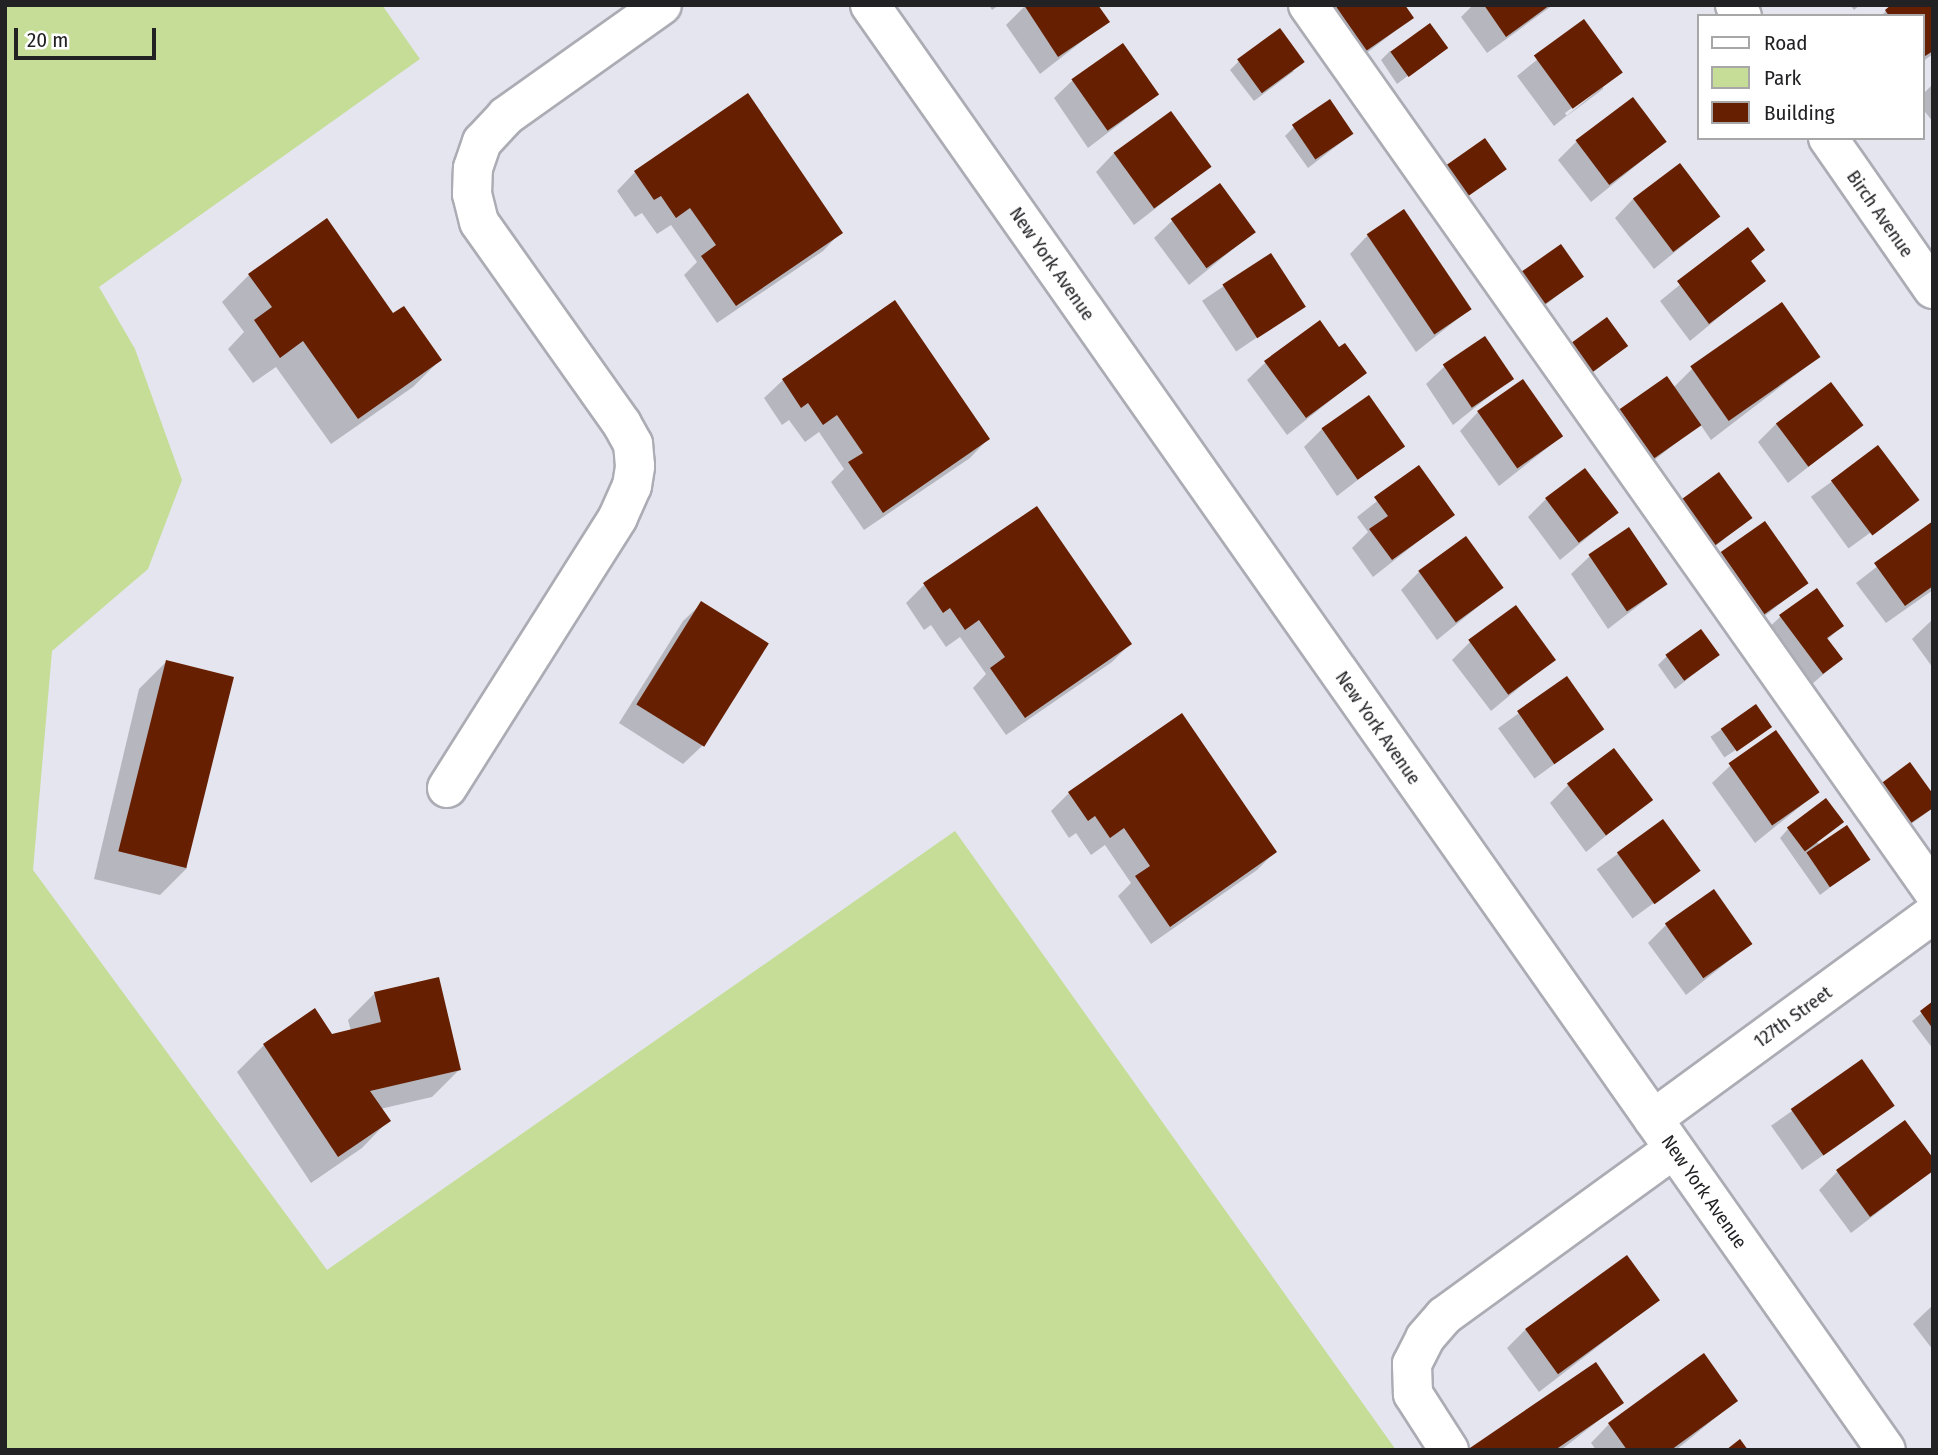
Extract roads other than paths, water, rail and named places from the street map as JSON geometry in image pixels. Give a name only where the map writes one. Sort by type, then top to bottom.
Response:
[{"type":"street","points":[[447,788],[618,517],[632,486],[635,466],[633,444],[622,424],[479,222],[472,194],[473,168],[482,142],[506,116],[662,5]]},
{"type":"street","name":"New York Avenue","points":[[870,5],[1886,1450]]},
{"type":"street","points":[[1308,5],[1933,891]]},
{"type":"street","name":"Birch Avenue","points":[[1829,140],[1933,289]]},
{"type":"street","name":"127th Street","points":[[1449,1450],[1413,1394],[1412,1364],[1424,1338],[1444,1316],[1933,914]]}]
